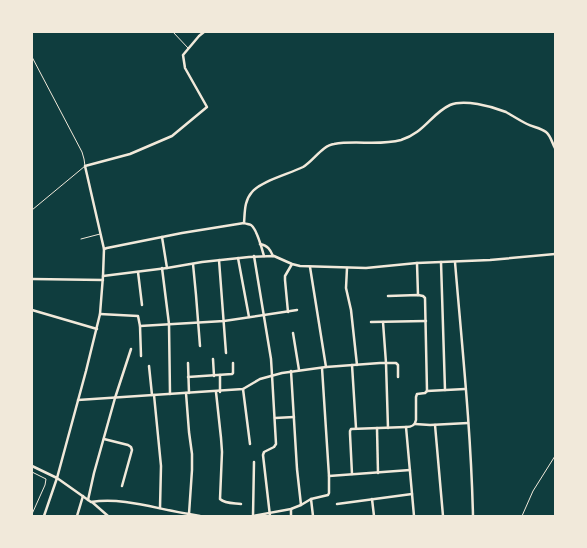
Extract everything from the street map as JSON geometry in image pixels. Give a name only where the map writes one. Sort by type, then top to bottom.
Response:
[{"type":"street","points":[[44,516],[78,400],[100,314],[104,249],[85,166],[130,154],[172,136],[207,107],[185,68],[183,55],[204,32]]},
{"type":"street","points":[[244,224],[246,204],[252,191],[259,186],[304,166],[329,145],[342,143],[392,142],[402,139],[413,135],[442,109],[459,103],[486,106],[505,112],[525,124],[547,132],[555,148]]},
{"type":"street","points":[[104,249],[162,237],[250,224],[264,256]]},
{"type":"street","points":[[162,237],[167,268]]},
{"type":"street","points":[[260,244],[266,246],[274,256]]},
{"type":"street","points":[[32,278],[103,278],[162,268],[254,256],[274,256],[292,264],[310,267],[366,268],[417,263],[490,260],[555,254]]},
{"type":"street","points":[[254,256],[272,375],[275,418],[276,444],[274,447],[264,452],[263,455],[270,514]]},
{"type":"street","points":[[238,258],[249,317]]},
{"type":"street","points":[[219,260],[226,353]]},
{"type":"street","points":[[441,262],[445,390]]},
{"type":"street","points":[[455,262],[468,423],[473,516]]},
{"type":"street","points":[[417,263],[418,295]]},
{"type":"street","points":[[192,264],[200,346]]},
{"type":"street","points":[[288,312],[285,280],[292,264]]},
{"type":"street","points":[[310,267],[326,367]]},
{"type":"street","points":[[162,268],[169,324],[170,394]]},
{"type":"street","points":[[347,268],[346,288],[351,310],[357,365]]},
{"type":"street","points":[[138,272],[142,305]]},
{"type":"street","points":[[388,296],[418,295],[425,298],[427,391]]},
{"type":"street","points":[[32,310],[97,329]]},
{"type":"street","points":[[140,326],[224,321],[297,310]]},
{"type":"street","points":[[100,314],[138,316],[140,326],[141,356]]},
{"type":"street","points":[[371,322],[426,321]]},
{"type":"street","points":[[383,322],[388,428]]},
{"type":"street","points":[[293,332],[299,370]]},
{"type":"street","points":[[88,500],[115,398],[131,349]]},
{"type":"street","points":[[213,359],[214,376]]},
{"type":"street","points":[[188,363],[187,393],[192,454],[189,514]]},
{"type":"street","points":[[188,377],[232,374],[233,363]]},
{"type":"street","points":[[78,400],[220,392],[243,389],[260,379],[291,371],[352,365],[396,363],[398,365],[398,377]]},
{"type":"street","points":[[352,365],[356,428]]},
{"type":"street","points":[[149,366],[161,460],[160,508]]},
{"type":"street","points":[[254,462],[253,516],[290,509],[311,499],[328,495],[329,476],[322,368]]},
{"type":"street","points":[[291,371],[297,469],[301,505]]},
{"type":"street","points":[[220,375],[220,392]]},
{"type":"street","points":[[243,389],[250,444]]},
{"type":"street","points":[[416,424],[417,394],[425,393],[427,391],[465,389]]},
{"type":"street","points":[[216,392],[222,445],[220,499],[225,502],[241,504]]},
{"type":"street","points":[[275,418],[294,417]]},
{"type":"street","points":[[352,474],[350,431],[352,429],[406,427],[414,426],[416,424],[435,425],[468,423]]},
{"type":"street","points":[[435,425],[443,516]]},
{"type":"street","points":[[406,427],[414,516]]},
{"type":"street","points":[[377,428],[378,472]]},
{"type":"street","points":[[104,439],[131,447],[132,450],[122,486]]},
{"type":"street","points":[[32,466],[56,478],[83,496],[108,516]]},
{"type":"street","points":[[329,476],[410,470]]},
{"type":"street","points":[[338,504],[412,494]]},
{"type":"street","points":[[77,516],[83,496]]},
{"type":"street","points":[[311,499],[313,516]]},
{"type":"street","points":[[372,499],[374,516]]},
{"type":"street","points":[[91,502],[130,502],[185,515],[189,514],[200,516]]},
{"type":"street","points":[[290,509],[291,516]]},
{"type":"lane","points":[[173,32],[188,49]]},
{"type":"lane","points":[[32,57],[82,152],[85,166],[80,172],[32,210]]},
{"type":"lane","points":[[81,239],[100,234]]},
{"type":"lane","points":[[32,472],[46,479],[45,485],[32,514]]},
{"type":"path","points":[[522,516],[533,491],[555,456]]}]
